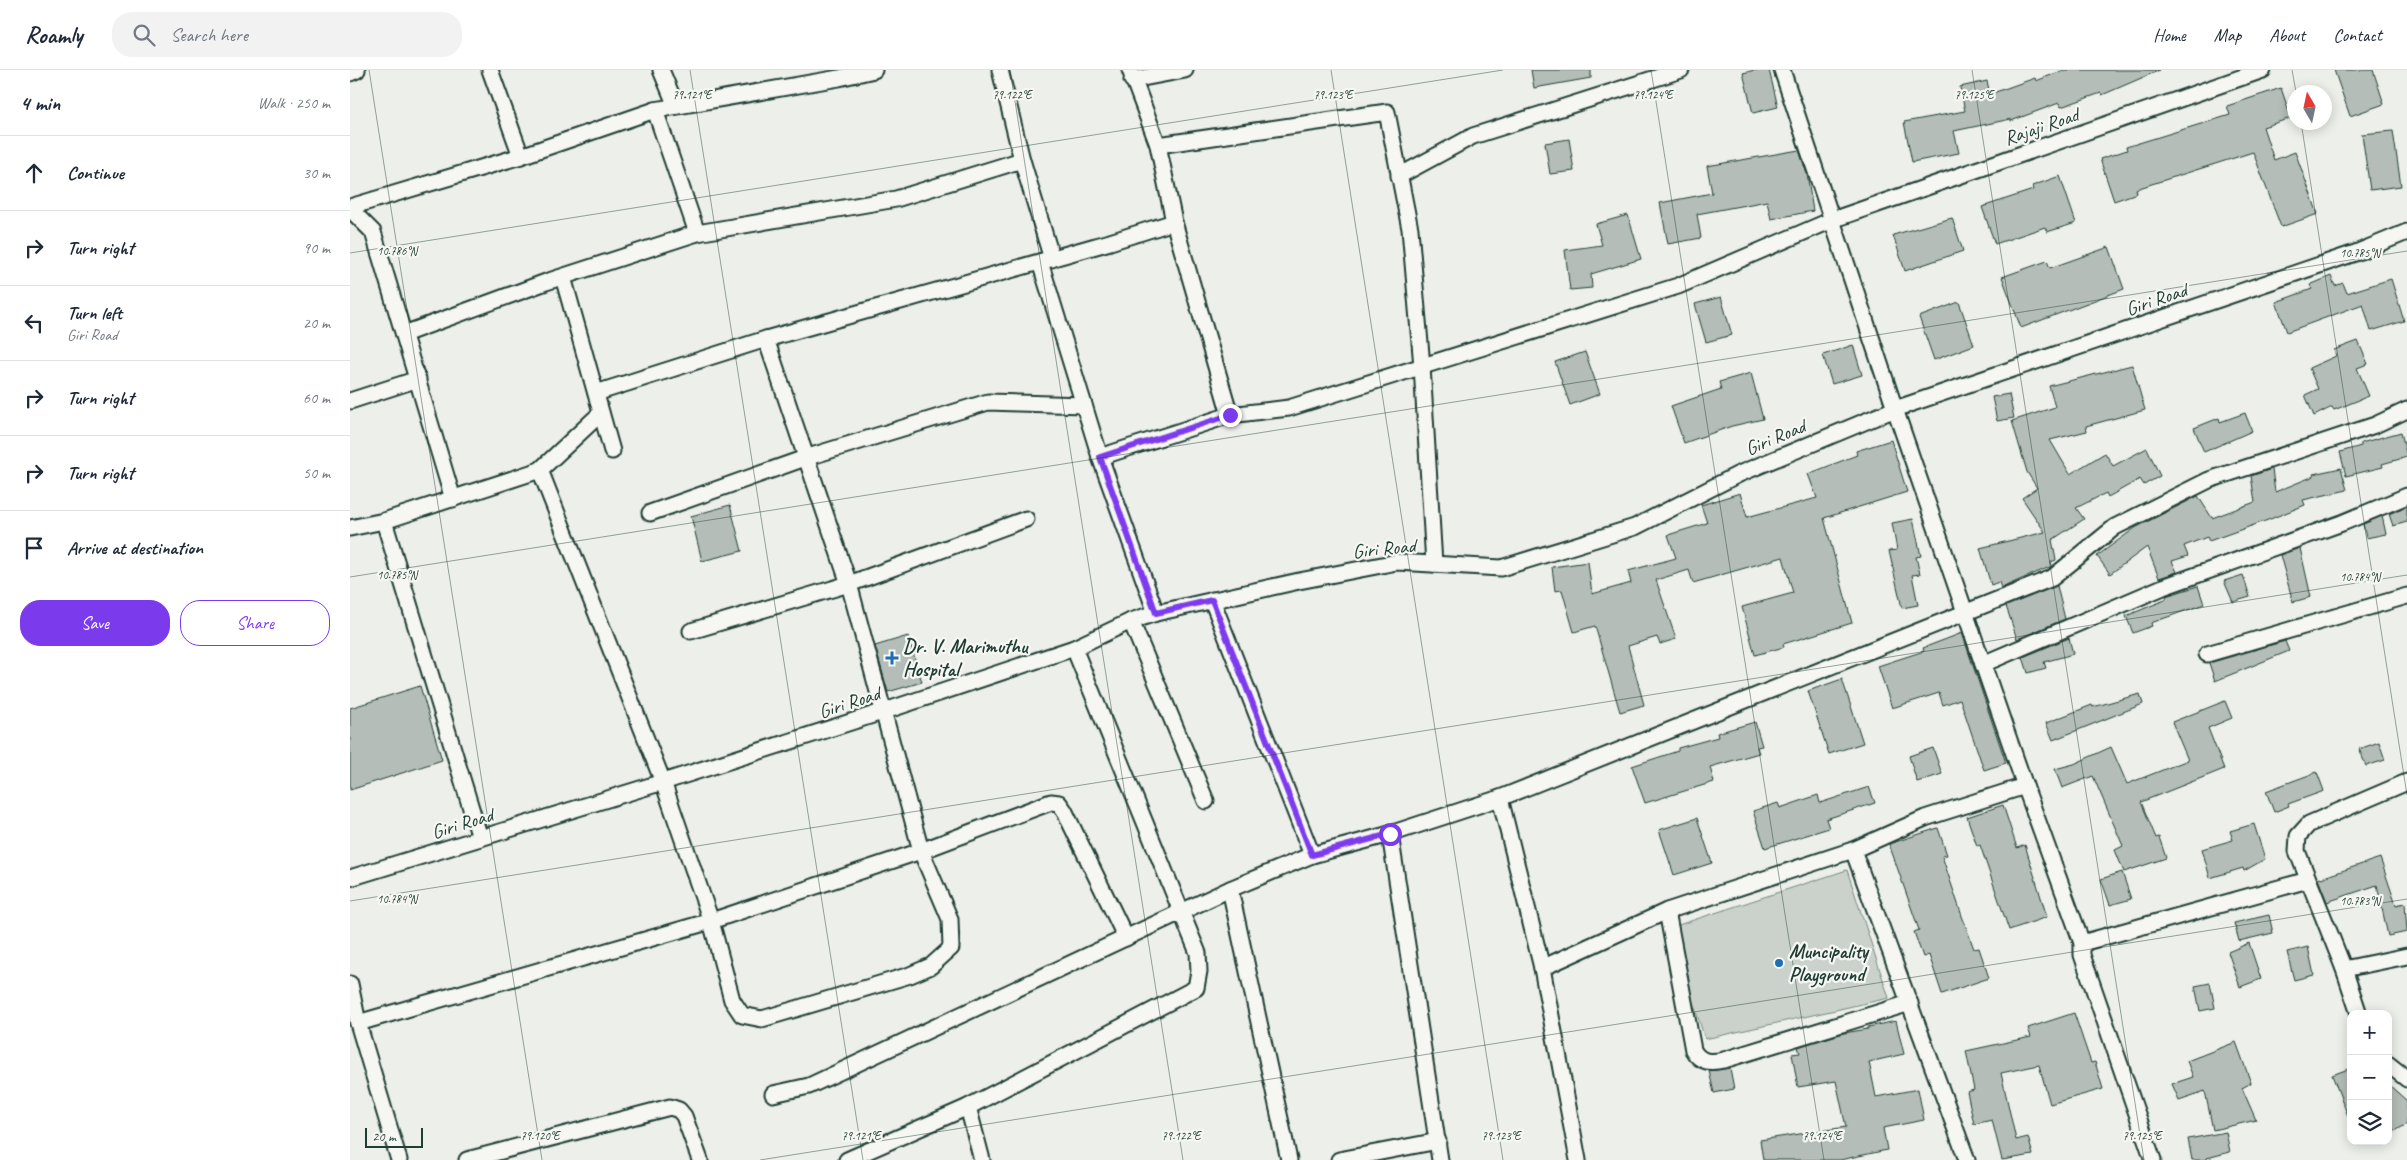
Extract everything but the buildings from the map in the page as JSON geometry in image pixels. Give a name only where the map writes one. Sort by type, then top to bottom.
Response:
[{"type":"street","points":[[350,73],[357,70]]},
{"type":"street","points":[[490,70],[522,156]]},
{"type":"street","points":[[661,70],[676,106]]},
{"type":"street","points":[[453,498],[373,232],[350,208],[522,156],[655,110],[839,78],[874,70]]},
{"type":"street","points":[[1000,70],[1046,260],[1084,405],[1100,457],[1156,613]]},
{"type":"street","points":[[1185,70],[1131,75],[1158,145],[1174,222],[1230,415]]},
{"type":"street","points":[[1399,176],[1473,136],[1681,70]]},
{"type":"street","points":[[1782,70],[1895,409],[2025,786],[2082,943],[2082,955],[2153,1160]]},
{"type":"street","name":"Rajaji Road","points":[[1100,457],[1230,415],[1289,408],[1678,286],[1832,220],[2263,70]]},
{"type":"street","points":[[655,110],[697,233]]},
{"type":"street","points":[[1158,145],[1386,112],[1410,229],[1422,366],[1434,564]]},
{"type":"street","points":[[404,334],[563,277],[697,233],[896,199],[1022,160]]},
{"type":"street","points":[[596,392],[766,339],[1174,222]]},
{"type":"street","name":"Giri Road","points":[[350,878],[663,782],[882,712],[1074,648],[1131,621],[1156,613],[1397,562],[1501,568],[1635,527],[1739,474],[1895,409],[2019,365],[2107,338],[2358,252],[2407,232]]},
{"type":"street","points":[[563,277],[612,451]]},
{"type":"street","points":[[540,470],[663,782],[711,921],[732,1000],[742,1015],[762,1019],[931,966],[951,948],[950,919],[921,850],[882,712],[849,584],[808,457],[766,339]]},
{"type":"street","points":[[350,401],[418,379]]},
{"type":"street","points":[[650,513],[808,457],[988,402],[1084,405]]},
{"type":"street","points":[[773,1094],[809,1086],[1230,889],[1312,855],[1390,834],[1500,798],[2052,578],[2115,527],[2209,480],[2375,425],[2407,410]]},
{"type":"street","points":[[350,528],[384,521],[540,470],[601,413]]},
{"type":"street","points":[[1983,664],[2163,587],[2342,523],[2407,496]]},
{"type":"street","points":[[691,631],[849,584],[1026,519]]},
{"type":"street","points":[[384,521],[480,838]]},
{"type":"street","points":[[2207,654],[2407,596]]},
{"type":"street","points":[[1212,600],[1312,855]]},
{"type":"street","points":[[1131,621],[1206,801]]},
{"type":"street","points":[[847,1160],[968,1107],[1196,988],[1199,971],[1198,953],[1183,912],[1074,648]]},
{"type":"street","points":[[2358,1010],[2344,969],[2297,851],[2298,836],[2309,824],[2407,782]]},
{"type":"street","points":[[1542,968],[1667,911],[1853,850],[1925,818],[1981,802],[2025,786]]},
{"type":"street","points":[[1500,798],[1542,968],[1578,1160]]},
{"type":"street","points":[[358,1023],[711,921],[921,850],[1051,802],[1059,803],[1064,810],[1126,938]]},
{"type":"street","points":[[1390,834],[1440,1160]]},
{"type":"street","points":[[1853,850],[1967,1160]]},
{"type":"street","points":[[2082,943],[2308,880]]},
{"type":"street","points":[[1230,889],[1290,1160]]},
{"type":"street","points":[[1667,911],[1694,1050],[1698,1058],[1706,1061],[1724,1060],[1910,1003]]},
{"type":"street","points":[[2344,969],[2407,956]]},
{"type":"street","points":[[350,984],[358,1023],[399,1160]]},
{"type":"street","points":[[2392,1067],[2407,1079]]},
{"type":"street","points":[[467,1160],[670,1107],[679,1110],[684,1116],[700,1160]]},
{"type":"street","points":[[968,1107],[982,1160]]},
{"type":"street","points":[[1339,1160],[1438,1142]]},
{"type":"shaded area","name":"Muncipality Playground","points":[[1847,870],[1889,998],[1705,1039],[1669,928]]},
{"type":"place","name":"Dr. V. Marimuthu Hospital","points":[[892,658]]},
{"type":"place","name":"Muncipality Playground","points":[[1779,963]]},
{"type":"route","points":[[1230,415],[1100,457],[1156,613],[1212,600],[1312,855],[1390,834]]}]
